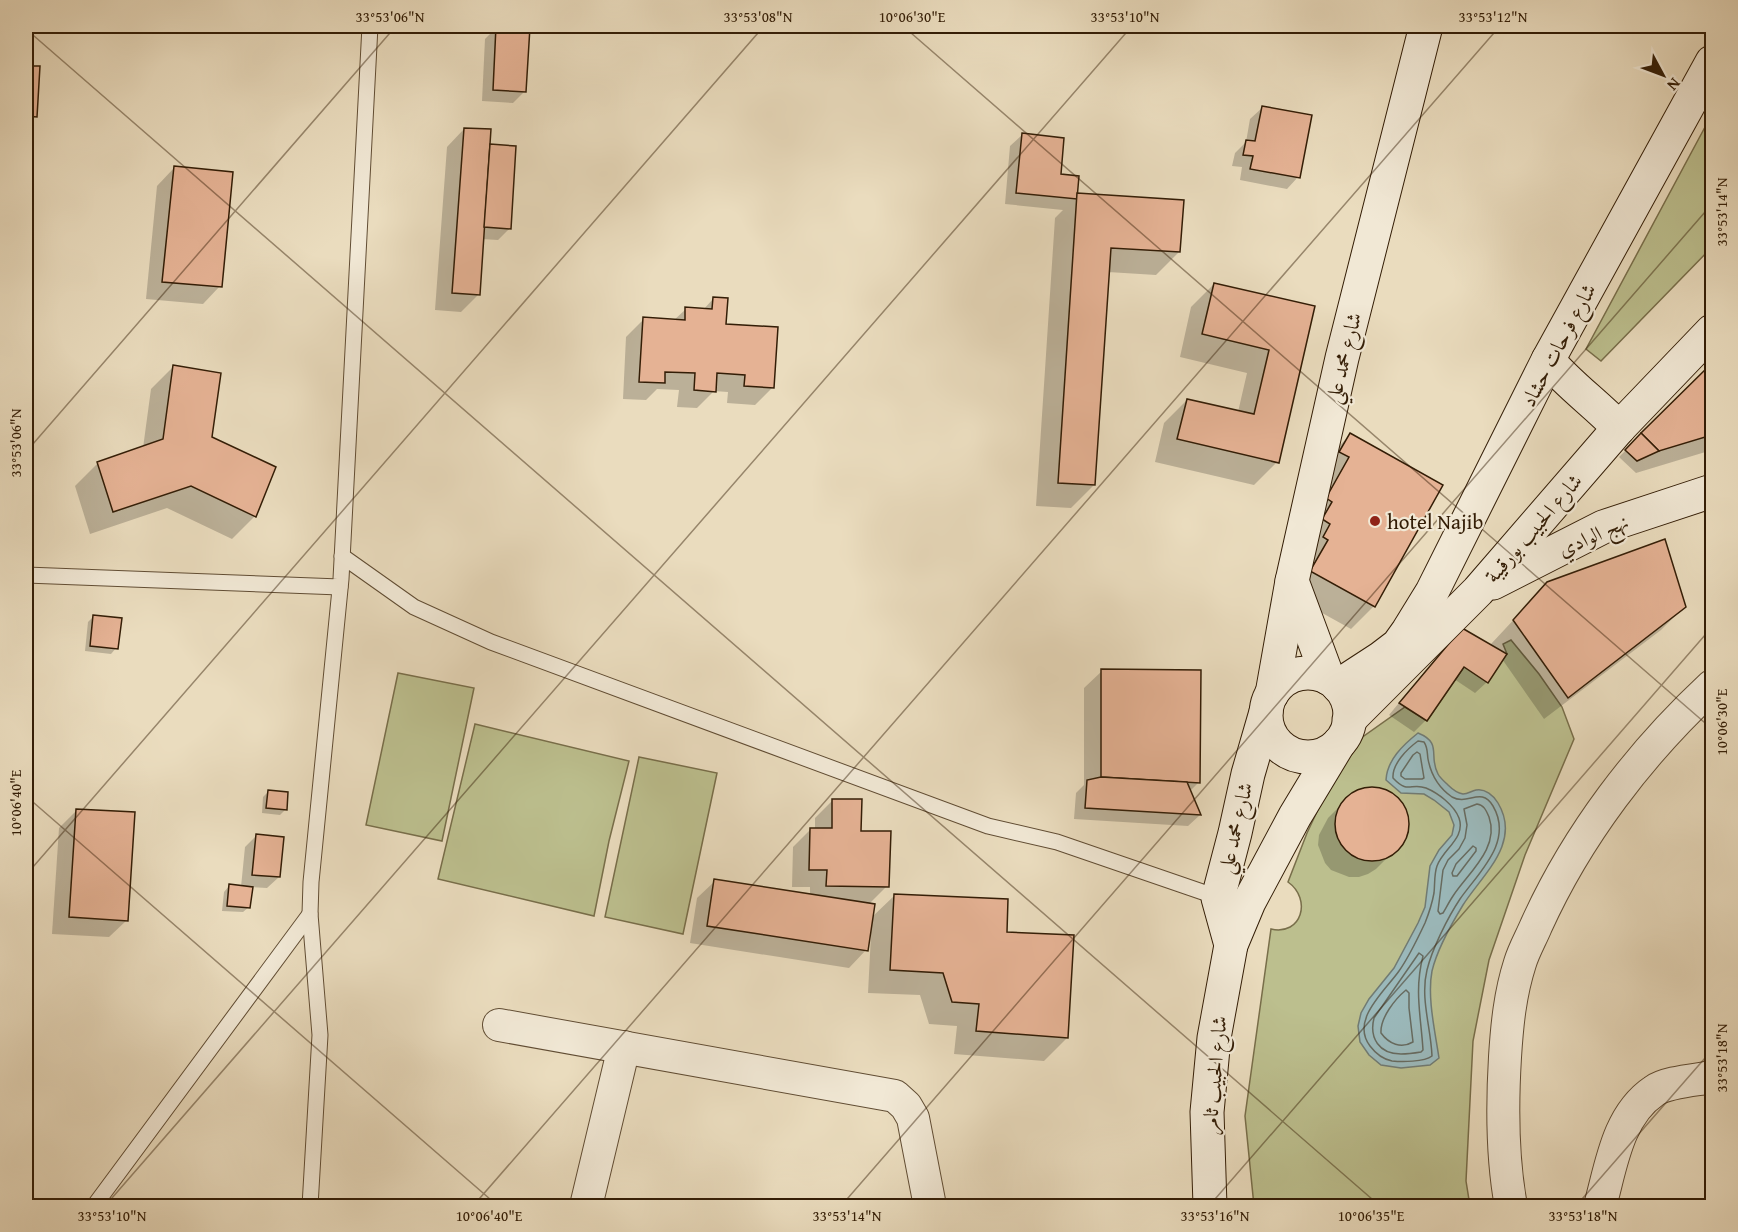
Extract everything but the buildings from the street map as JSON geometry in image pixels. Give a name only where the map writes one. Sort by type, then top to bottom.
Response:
[{"type":"street","name":"شارع محمد علي","points":[[1234,900],[1235,833],[1248,774],[1269,703],[1292,581],[1342,358],[1426,26]]},
{"type":"street","name":"شارع فرحات حشاد","points":[[1333,682],[1381,658],[1398,645],[1408,632],[1452,555],[1548,360],[1713,62]]},
{"type":"street","name":"شارع الحبيب بورقيبة","points":[[1231,945],[1234,900],[1295,816],[1344,732],[1478,591],[1619,428],[1713,332]]},
{"type":"street","points":[[1548,360],[1619,428]]},
{"type":"street","name":"نهج الوادي","points":[[1478,591],[1603,527],[1713,491]]},
{"type":"street","points":[[1292,581],[1333,682],[1343,693],[1349,708],[1344,732],[1321,754],[1301,756],[1291,753],[1275,741],[1266,722],[1269,703],[1280,684],[1303,673],[1316,674],[1333,682]]},
{"type":"street","points":[[1511,1206],[1504,1145],[1503,1086],[1508,1013],[1520,962],[1549,898],[1593,824],[1644,757],[1713,686]]},
{"type":"street","name":"شارع الحبيب ثامر","points":[[1210,1206],[1207,1112],[1214,1038],[1231,945]]},
{"type":"street","points":[[500,1025],[895,1096],[906,1106],[913,1118],[930,1206]]},
{"type":"street","points":[[586,1206],[624,1047]]},
{"type":"street","points":[[1600,1206],[1616,1146],[1633,1111],[1655,1090],[1713,1077]]},
{"type":"lane","points":[[310,1206],[320,1035],[310,914],[312,870],[340,587],[370,26]]},
{"type":"lane","points":[[342,556],[414,607],[491,642],[988,826],[1057,842],[1234,900]]},
{"type":"lane","points":[[26,575],[340,587]]},
{"type":"lane","points":[[94,1206],[310,914]]},
{"type":"green space","points":[[1712,114],[1712,247],[1601,361],[1586,349]]},
{"type":"green space","points":[[1511,640],[1562,707],[1574,739],[1525,855],[1489,960],[1473,1041],[1466,1181],[1470,1206],[1254,1206],[1245,1116],[1271,929],[1282,930],[1290,927],[1300,915],[1300,898],[1288,882],[1307,833],[1347,748],[1405,707],[1427,721],[1464,667],[1507,654],[1503,644]]},
{"type":"green space","points":[[398,673],[474,688],[442,841],[366,825]]},
{"type":"green space","points":[[475,724],[629,761],[609,841],[594,916],[438,879]]},
{"type":"green space","points":[[639,757],[717,773],[683,934],[605,917]]},
{"type":"water","points":[[1418,733],[1426,737],[1433,746],[1438,774],[1451,788],[1463,794],[1483,790],[1494,798],[1504,818],[1505,832],[1497,858],[1459,912],[1434,963],[1431,1003],[1439,1058],[1430,1065],[1401,1068],[1381,1065],[1369,1055],[1360,1042],[1358,1026],[1361,1013],[1369,999],[1394,968],[1418,923],[1425,907],[1430,866],[1439,850],[1452,835],[1454,825],[1449,812],[1424,794],[1401,793],[1386,780],[1393,760]]},
{"type":"place","name":"hotel Najib","points":[[1375,521]]}]
